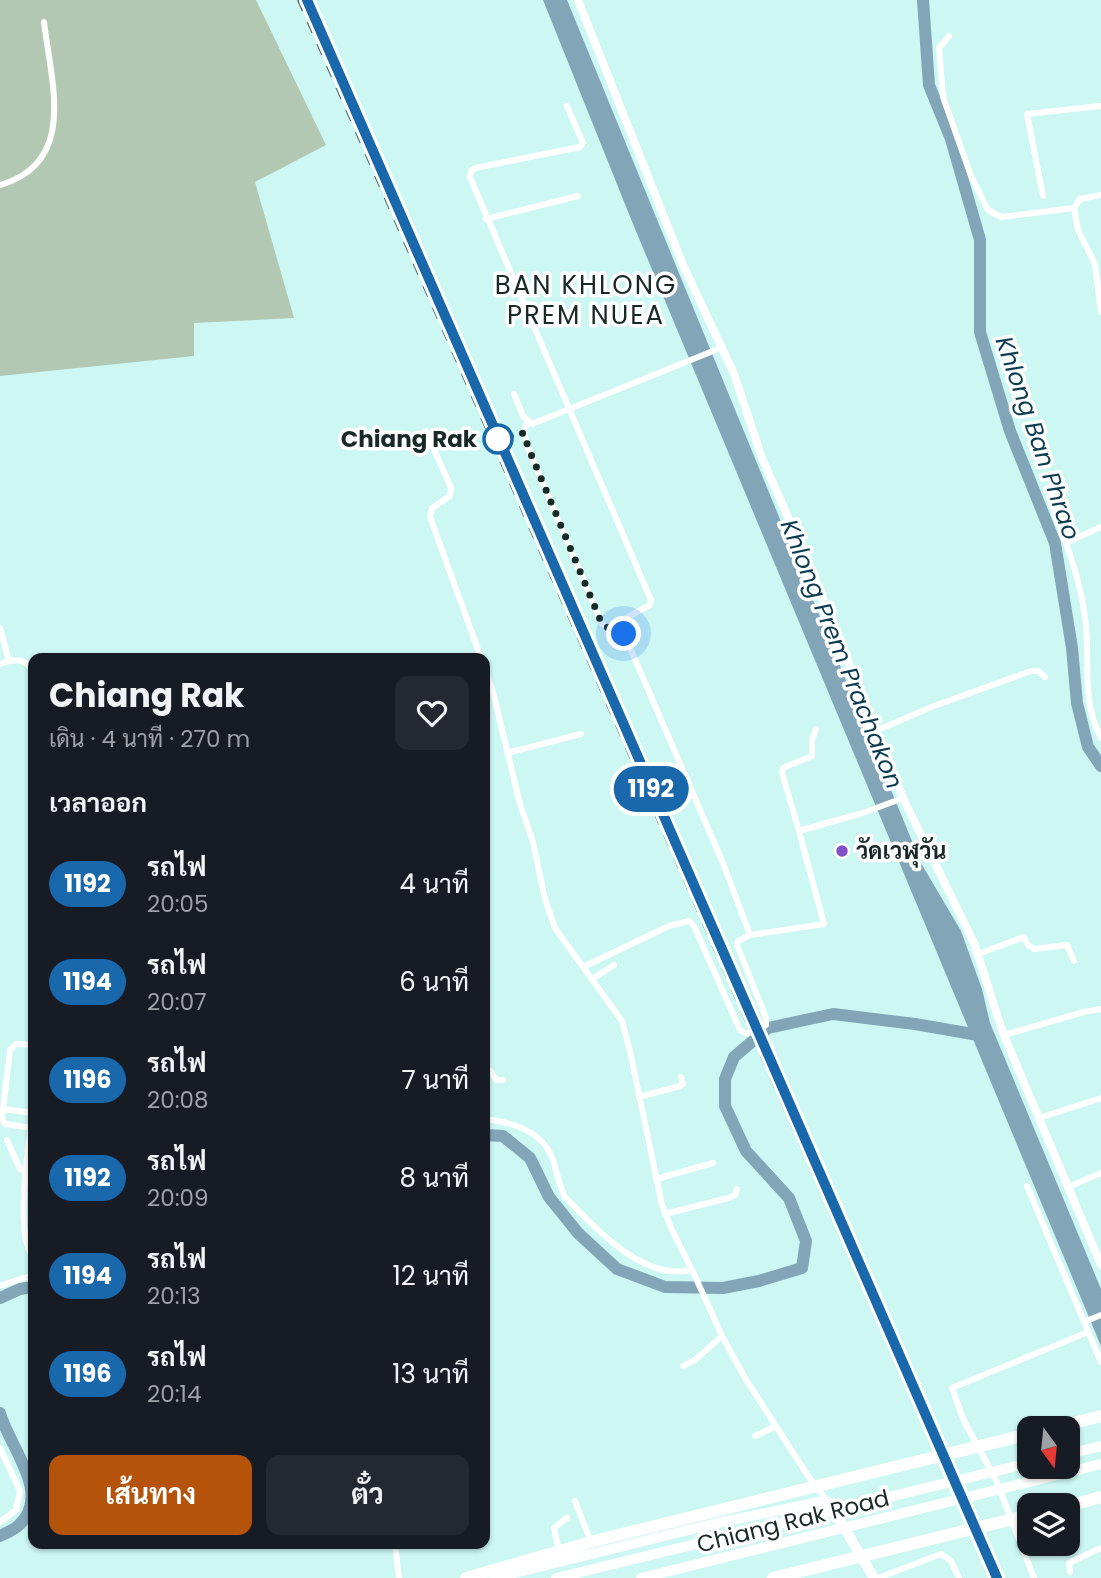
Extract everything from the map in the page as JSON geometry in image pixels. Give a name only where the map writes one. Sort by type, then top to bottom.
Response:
[{"type":"highway","points":[[1080,1421],[1101,1416]]},
{"type":"highway","points":[[466,1578],[597,1541],[1017,1437]]},
{"type":"highway","points":[[1080,1503],[1101,1497]]},
{"type":"highway","points":[[773,1578],[1017,1518]]},
{"type":"main road","points":[[1080,1451],[1101,1446]]},
{"type":"main road","name":"Chiang Rak Road","points":[[641,1578],[1101,1464]]},
{"type":"main road","name":"Chiang Rak Road","points":[[556,1578],[1017,1466]]},
{"type":"main road","points":[[494,1578],[811,1502],[828,1503],[876,1578]]},
{"type":"street","points":[[578,0],[683,265],[815,579],[900,800],[978,954],[1004,1035],[1101,1265]]},
{"type":"street","points":[[0,185],[25,174],[34,166],[50,145],[54,133],[55,111],[44,22]]},
{"type":"street","points":[[949,36],[939,48],[943,97],[971,176],[988,210],[997,216],[1074,208]]},
{"type":"street","points":[[567,106],[583,143],[580,147],[475,168],[470,177],[651,600],[647,609],[626,618],[622,628],[723,863],[750,936]]},
{"type":"street","points":[[1042,196],[1027,114],[1101,106]]},
{"type":"street","points":[[1101,195],[1080,200],[1074,208],[1077,230],[1095,264],[1101,312]]},
{"type":"street","points":[[486,219],[578,196]]},
{"type":"street","points":[[527,422],[538,422],[720,348]]},
{"type":"street","points":[[514,394],[527,422],[524,433],[528,447],[602,624],[612,630],[622,628]]},
{"type":"street","points":[[426,431],[452,488],[450,496],[432,508],[430,517],[479,653]]},
{"type":"street","points":[[1051,503],[1066,542],[1084,605],[1090,712],[1101,738]]},
{"type":"street","points":[[1066,542],[1101,527]]},
{"type":"street","points":[[0,628],[9,661]]},
{"type":"street","points":[[0,664],[20,660],[28,665]]},
{"type":"street","points":[[875,731],[934,706],[1031,671],[1038,671],[1045,677]]},
{"type":"street","points":[[490,684],[550,916],[555,928],[622,1021],[665,1214],[722,1336],[776,1426],[828,1503]]},
{"type":"street","points":[[583,967],[668,926],[689,921],[694,926],[740,1030],[747,1034],[767,1022],[737,945],[741,939],[750,936],[824,924],[782,773],[783,768],[812,756],[812,740],[816,729]]},
{"type":"street","points":[[507,753],[581,734]]},
{"type":"street","points":[[799,831],[900,800]]},
{"type":"street","points":[[978,954],[1024,936],[1028,945],[1034,949],[1065,944],[1073,961]]},
{"type":"street","points":[[592,979],[614,965]]},
{"type":"street","points":[[1004,1035],[1101,1009]]},
{"type":"street","points":[[28,1045],[16,1044],[12,1047],[2,1122],[28,1127]]},
{"type":"street","points":[[490,1070],[496,1080],[503,1080]]},
{"type":"street","points":[[639,1097],[674,1089],[683,1084],[681,1077]]},
{"type":"street","points":[[1039,1118],[1101,1098]]},
{"type":"street","points":[[3,1109],[28,1112]]},
{"type":"street","points":[[490,1120],[525,1130],[543,1142],[549,1151],[565,1197],[635,1259],[667,1273],[693,1272]]},
{"type":"street","points":[[7,1140],[20,1169],[28,1172]]},
{"type":"street","points":[[656,1179],[713,1163]]},
{"type":"street","points":[[1068,1187],[1101,1173]]},
{"type":"street","points":[[28,1178],[25,1185],[23,1227],[28,1249]]},
{"type":"street","points":[[1027,1186],[1101,1362]]},
{"type":"street","points":[[665,1214],[728,1198],[735,1195],[737,1189]]},
{"type":"street","points":[[23,1227],[28,1228]]},
{"type":"street","points":[[0,1286],[28,1277]]},
{"type":"street","points":[[1085,1321],[1101,1315]]},
{"type":"street","points":[[1034,1578],[996,1480],[964,1421],[952,1388],[1088,1332]]},
{"type":"street","points":[[683,1366],[695,1360],[722,1336]]},
{"type":"street","points":[[755,1436],[776,1426]]},
{"type":"street","points":[[0,1448],[20,1491],[16,1510],[0,1522]]},
{"type":"street","points":[[575,1501],[597,1541]]},
{"type":"street","points":[[559,1551],[554,1528],[567,1518]]},
{"type":"street","points":[[1070,1572],[1069,1563],[1101,1548]]},
{"type":"street","points":[[396,1549],[400,1578]]},
{"type":"street","points":[[876,1578],[941,1554],[951,1561],[959,1578]]},
{"type":"green space","points":[[0,0],[256,0],[326,145],[255,182],[294,318],[194,323],[194,356],[0,376]]},
{"type":"water","name":"Khlong Prem Prachakon","points":[[543,0],[567,0],[921,863],[961,931],[982,989],[990,1023],[1101,1289],[1101,1346],[633,224]]},
{"type":"waterway","name":"Khlong Ban Phrao","points":[[923,0],[929,85],[951,139],[980,240],[980,332],[1010,431],[1055,543],[1072,648],[1077,703],[1088,747],[1101,766]]},
{"type":"waterway","points":[[490,1135],[503,1136],[530,1158],[549,1197],[578,1233],[617,1269],[665,1287],[723,1288],[759,1281],[802,1268],[806,1241],[789,1198],[746,1151],[725,1106],[725,1079],[734,1057],[768,1028],[833,1014],[984,1036]]},
{"type":"waterway","points":[[0,1298],[28,1288]]},
{"type":"waterway","points":[[0,1413],[28,1478]]},
{"type":"waterway","points":[[0,1536],[19,1525],[28,1513]]},
{"type":"railway","points":[[298,0],[990,1578]]},
{"type":"railway","points":[[312,0],[501,437]]},
{"type":"railway","points":[[673,828],[1002,1578]]},
{"type":"train","name":"1192","points":[[307,0],[997,1578]]},
{"type":"place","name":"Chiang Rak","points":[[498,439]]},
{"type":"place","name":"วัดเวฬุวัน","points":[[842,851]]},
{"type":"district","name":"BAN KHLONG PREM NUEA","points":[[586,300]]},
{"type":"route","points":[[498,439],[524,433],[602,624],[612,630],[622,628],[624,634]]}]
